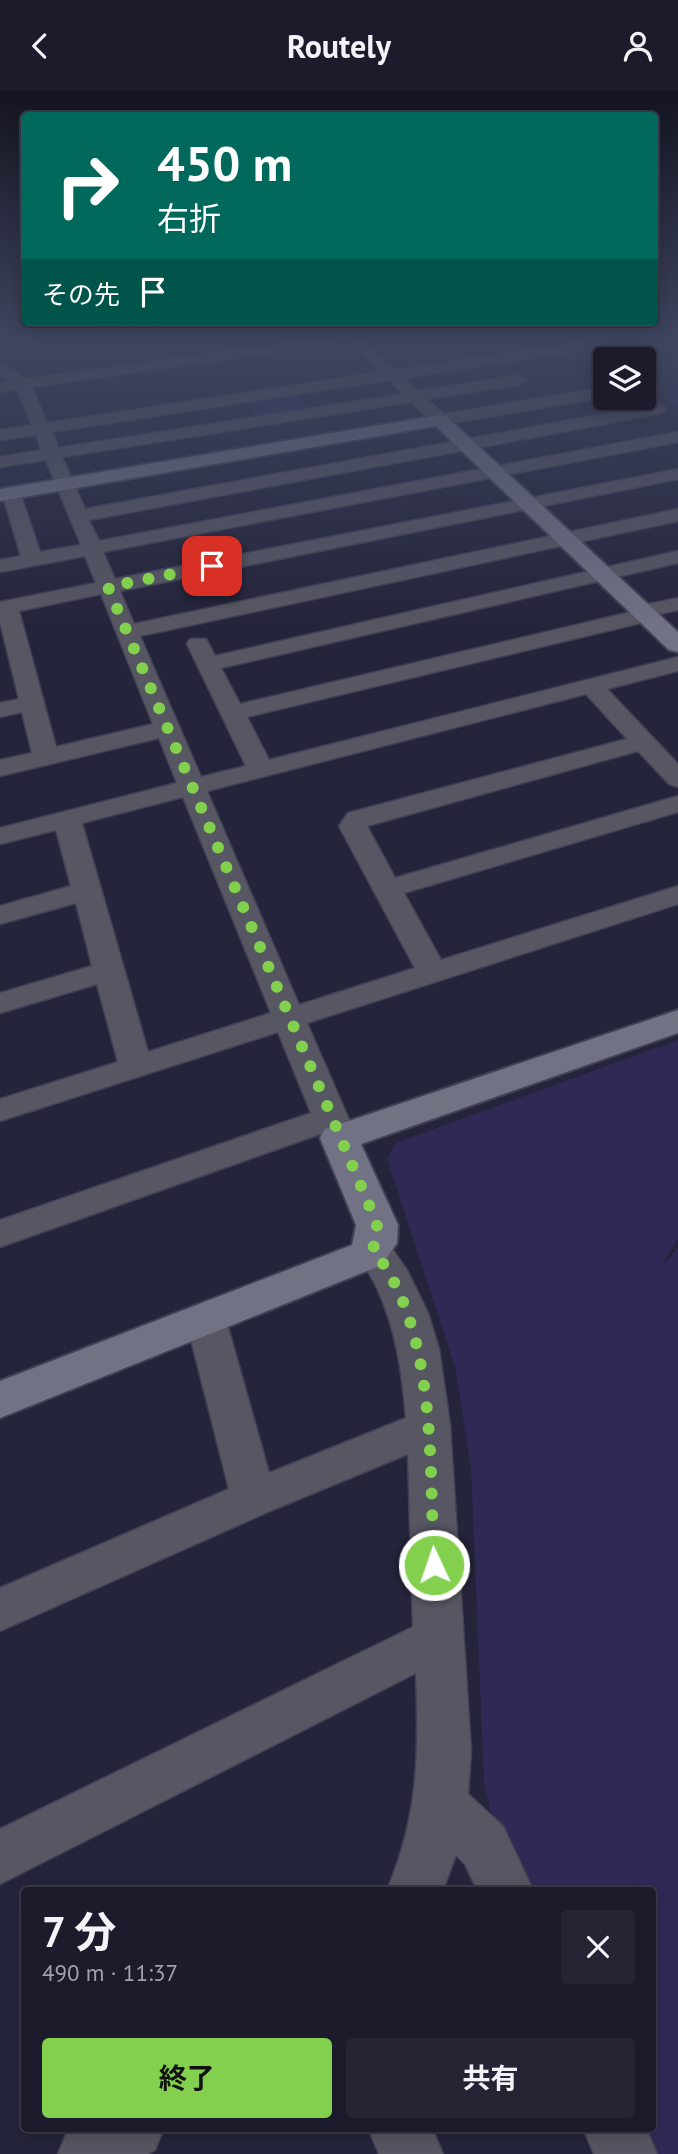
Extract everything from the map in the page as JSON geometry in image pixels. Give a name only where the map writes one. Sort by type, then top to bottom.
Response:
[{"type":"street","points":[[0,1400],[355,1262],[376,1243],[377,1224],[79,516],[43,437]]},
{"type":"street","points":[[0,462],[158,437]]},
{"type":"street","points":[[265,437],[372,580]]},
{"type":"street","points":[[32,560],[22,529],[5,494],[341,437]]},
{"type":"street","points":[[458,437],[620,591],[674,637]]},
{"type":"street","points":[[79,516],[514,437]]},
{"type":"street","points":[[0,566],[316,506],[500,477],[669,438],[678,454],[614,468]]},
{"type":"street","points":[[46,757],[32,703],[10,657],[3,607],[678,474]]},
{"type":"street","points":[[500,477],[536,482]]},
{"type":"street","points":[[127,632],[678,515]]},
{"type":"street","points":[[547,521],[573,516]]},
{"type":"street","points":[[0,533],[22,529]]},
{"type":"street","points":[[583,556],[610,550]]},
{"type":"street","points":[[208,664],[678,557]]},
{"type":"street","points":[[620,591],[678,577]]},
{"type":"street","points":[[545,587],[572,615]]},
{"type":"street","points":[[233,713],[572,615],[644,613],[678,604]]},
{"type":"street","points":[[185,619],[261,770]]},
{"type":"street","points":[[0,836],[678,664]]},
{"type":"street","points":[[591,687],[678,779]]},
{"type":"street","points":[[0,710],[32,703]]},
{"type":"street","points":[[0,768],[168,728]]},
{"type":"street","points":[[433,972],[353,825],[358,819],[643,742]]},
{"type":"street","points":[[387,889],[678,804]]},
{"type":"street","points":[[66,819],[136,1067]]},
{"type":"street","points":[[0,915],[87,891]]},
{"type":"street","points":[[0,1110],[678,895]]},
{"type":"street","points":[[0,1003],[109,971]]},
{"type":"street","points":[[0,1234],[678,1021]]},
{"type":"street","points":[[372,1249],[392,1279],[415,1335],[425,1391],[444,1751],[440,1804],[428,1858],[416,1887]]},
{"type":"street","points":[[206,1319],[254,1498]]},
{"type":"street","points":[[0,1610],[254,1498],[426,1428]]},
{"type":"street","points":[[0,1857],[438,1638]]},
{"type":"street","points":[[440,1804],[484,1845],[504,1887]]},
{"type":"street","points":[[401,2132],[412,2154]]},
{"type":"street","points":[[616,2132],[626,2154]]},
{"type":"shaded area","points":[[678,1040],[678,1238],[661,1267],[678,1248],[678,2154],[654,2154],[644,2132],[656,2132],[656,1887],[529,1887],[490,1809],[484,1782],[471,1468],[455,1367],[387,1159],[396,1143]]},
{"type":"route","points":[[212,566],[108,587],[377,1224],[376,1243],[372,1249],[383,1261],[392,1279],[415,1335],[425,1391],[434,1565]]}]
